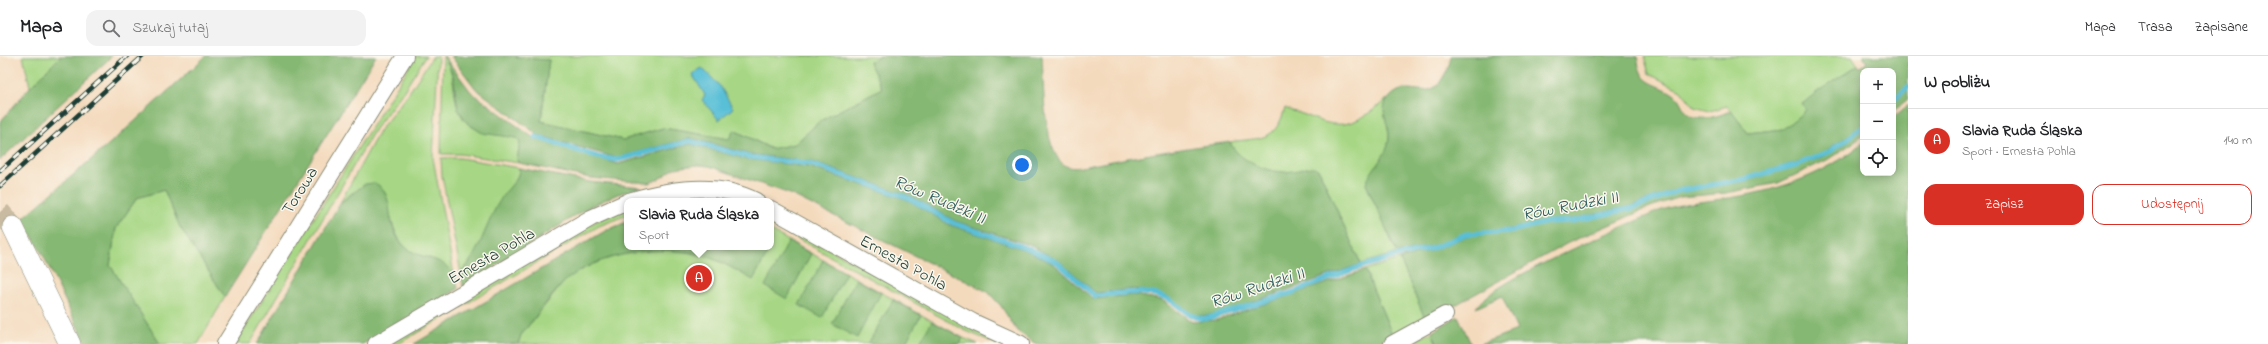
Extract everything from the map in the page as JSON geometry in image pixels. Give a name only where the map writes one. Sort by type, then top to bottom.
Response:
[{"type":"street","name":"Torowa","points":[[225,344],[405,56]]},
{"type":"street","name":"Ernesta Pohla","points":[[641,198],[667,192],[697,190],[727,192],[746,198]]},
{"type":"street","name":"Ernesta Pohla","points":[[376,344],[591,218],[624,203]]},
{"type":"street","name":"Ernesta Pohla","points":[[774,211],[973,322],[1021,344]]},
{"type":"street","points":[[13,227],[70,344]]},
{"type":"street","points":[[1392,344],[1445,315]]},
{"type":"green space","points":[[23,56],[61,56],[30,87]]},
{"type":"green space","points":[[61,56],[112,56],[0,160],[0,122],[30,87]]},
{"type":"green space","points":[[206,56],[376,56],[225,297],[180,227],[164,190],[137,198],[116,228],[110,265],[160,344],[86,344],[44,257],[22,219],[123,132]]},
{"type":"green space","points":[[416,56],[426,56],[403,92],[375,129],[250,344],[235,344]]},
{"type":"green space","points":[[433,56],[438,56],[433,158],[454,275],[444,265],[416,255],[406,248],[399,238],[390,216],[353,192],[340,203],[380,130],[408,94]]},
{"type":"green space","points":[[443,56],[451,71],[456,103],[460,114],[466,122],[482,131],[516,138],[520,142],[517,160],[519,163],[460,154],[441,154]]},
{"type":"green space","points":[[444,56],[471,92],[535,139],[618,164],[690,144],[746,159],[809,167],[908,200],[950,225],[1026,250],[1054,264],[1093,299],[1134,295],[1162,300],[1192,322],[1217,320],[1365,270],[1394,339],[1382,344],[1036,344],[1017,331],[1001,306],[988,292],[790,194],[709,166],[698,165],[675,168],[659,179],[649,183],[590,178],[519,163],[517,160],[520,142],[516,138],[482,133],[467,123],[458,109],[453,75]]},
{"type":"green space","points":[[451,56],[517,56],[516,58],[549,60],[541,121],[623,140],[663,128],[729,139],[734,130],[771,149],[795,144],[820,121],[882,88],[869,62],[882,56],[1042,56],[1044,98],[1048,130],[1057,157],[1064,165],[1072,168],[1080,167],[1230,142],[1239,154],[1246,160],[1262,168],[1279,172],[1287,172],[1314,167],[1319,170],[1361,264],[1227,311],[1206,316],[1193,315],[1167,296],[1134,289],[1096,293],[1059,261],[1030,245],[955,221],[913,197],[812,162],[749,154],[691,138],[617,158],[538,135],[476,89]]},
{"type":"green space","points":[[517,56],[882,56],[869,62],[882,88],[820,121],[795,144],[772,149],[734,130],[729,139],[663,128],[623,140],[541,121],[549,60],[516,58]]},
{"type":"green space","points":[[1451,56],[1637,56],[1639,66],[1645,78],[1675,95],[1690,115],[1707,118],[1731,111],[1748,133],[1783,129],[1806,110],[1802,104],[1817,92],[1858,65],[1860,67],[1867,63],[1863,56],[1908,56],[1908,85],[1896,95],[1896,68],[1860,68],[1860,127],[1821,155],[1744,178],[1678,189],[1632,206],[1573,219],[1547,221],[1511,229],[1465,233],[1433,246],[1397,253],[1366,184],[1368,178],[1386,151],[1388,145],[1389,133],[1384,106],[1390,97],[1404,89],[1430,90],[1436,86],[1447,71]]},
{"type":"green space","points":[[1644,56],[1852,56],[1858,65],[1817,92],[1802,105],[1807,110],[1783,129],[1748,133],[1727,106],[1710,111],[1694,107],[1681,90],[1649,74]]},
{"type":"green space","points":[[1908,89],[1908,99],[1896,109],[1896,99]]},
{"type":"green space","points":[[1387,99],[1385,108],[1389,136],[1387,149],[1381,162],[1366,184],[1397,253],[1361,264],[1319,170],[1284,172],[1268,170],[1245,160],[1234,149],[1230,142],[1258,138],[1271,133],[1277,127],[1285,108],[1321,121],[1332,124],[1341,124],[1359,119]]},
{"type":"green space","points":[[1908,105],[1908,344],[1480,344],[1517,330],[1502,296],[1476,308],[1486,297],[1506,284],[1560,255],[1659,211],[1683,204],[1741,196],[1779,187],[1814,174],[1847,155],[1860,145],[1860,176],[1896,176],[1896,115]]},
{"type":"green space","points":[[1860,131],[1860,138],[1827,160],[1778,183],[1726,193],[1681,197],[1650,207],[1568,243],[1426,321],[1400,259],[1433,250],[1467,236],[1511,232],[1549,223],[1571,222],[1634,209],[1678,192],[1746,181],[1821,158],[1842,146]]},
{"type":"green space","points":[[441,158],[460,158],[519,168],[516,179],[499,205],[479,246],[468,265],[461,273],[442,176]]},
{"type":"green space","points":[[519,168],[590,182],[642,187],[618,194],[589,207],[463,286],[461,273],[474,256],[496,206],[504,193],[516,180]]},
{"type":"green space","points":[[375,183],[385,192],[389,204],[392,224],[400,241],[415,253],[440,262],[447,267],[454,276],[458,289],[363,344],[257,344],[340,203],[365,184]]},
{"type":"green space","points":[[164,190],[180,227],[225,297],[198,344],[160,344],[110,265],[116,228],[137,198]]},
{"type":"green space","points":[[699,196],[713,198],[678,198]]},
{"type":"green space","points":[[624,209],[624,216],[599,226],[398,344],[388,344],[595,222]]},
{"type":"green space","points":[[774,220],[1005,344],[997,344],[966,331],[774,226]]},
{"type":"green space","points":[[624,223],[624,250],[774,250],[774,233],[963,338],[978,344],[518,344],[521,335],[605,231]]},
{"type":"green space","points":[[624,223],[624,250],[769,250],[753,280],[729,266],[704,256],[687,252],[650,251],[630,253],[611,258],[593,264],[563,283],[521,335],[518,344],[414,344],[605,231]]},
{"type":"green space","points":[[789,241],[811,254],[787,299],[765,286]]},
{"type":"green space","points":[[1400,259],[1426,321],[1394,339],[1365,270]]},
{"type":"green space","points":[[823,260],[846,273],[822,318],[799,305]]},
{"type":"green space","points":[[856,279],[881,293],[857,338],[832,324]]},
{"type":"green space","points":[[893,300],[921,315],[905,344],[868,344]]},
{"type":"green space","points":[[1458,316],[1471,344],[1437,344],[1432,332]]},
{"type":"green space","points":[[932,321],[963,338],[959,344],[919,344]]},
{"type":"green space","points":[[1432,332],[1437,344],[1409,344]]},
{"type":"water","points":[[702,68],[720,86],[733,108],[719,120],[702,100],[705,95],[692,74]]},
{"type":"waterway","name":"Rów Rudzki II","points":[[1896,97],[1908,87]]},
{"type":"waterway","name":"Rów Rudzki II","points":[[536,137],[598,157],[617,160],[690,141],[749,157],[810,164],[909,198],[953,223],[1027,248],[1057,262],[1095,296],[1147,293],[1164,297],[1186,313],[1205,319],[1294,292],[1354,269],[1397,256],[1433,248],[1466,234],[1512,231],[1549,222],[1573,221],[1597,216],[1633,208],[1678,191],[1745,179],[1799,164],[1831,151],[1860,129]]},
{"type":"tunnel","points":[[0,212],[13,227]]},
{"type":"railway","points":[[0,171],[127,56]]},
{"type":"railway","points":[[0,186],[143,56]]},
{"type":"place","name":"Slavia Ruda Śląska","points":[[699,278]]}]
